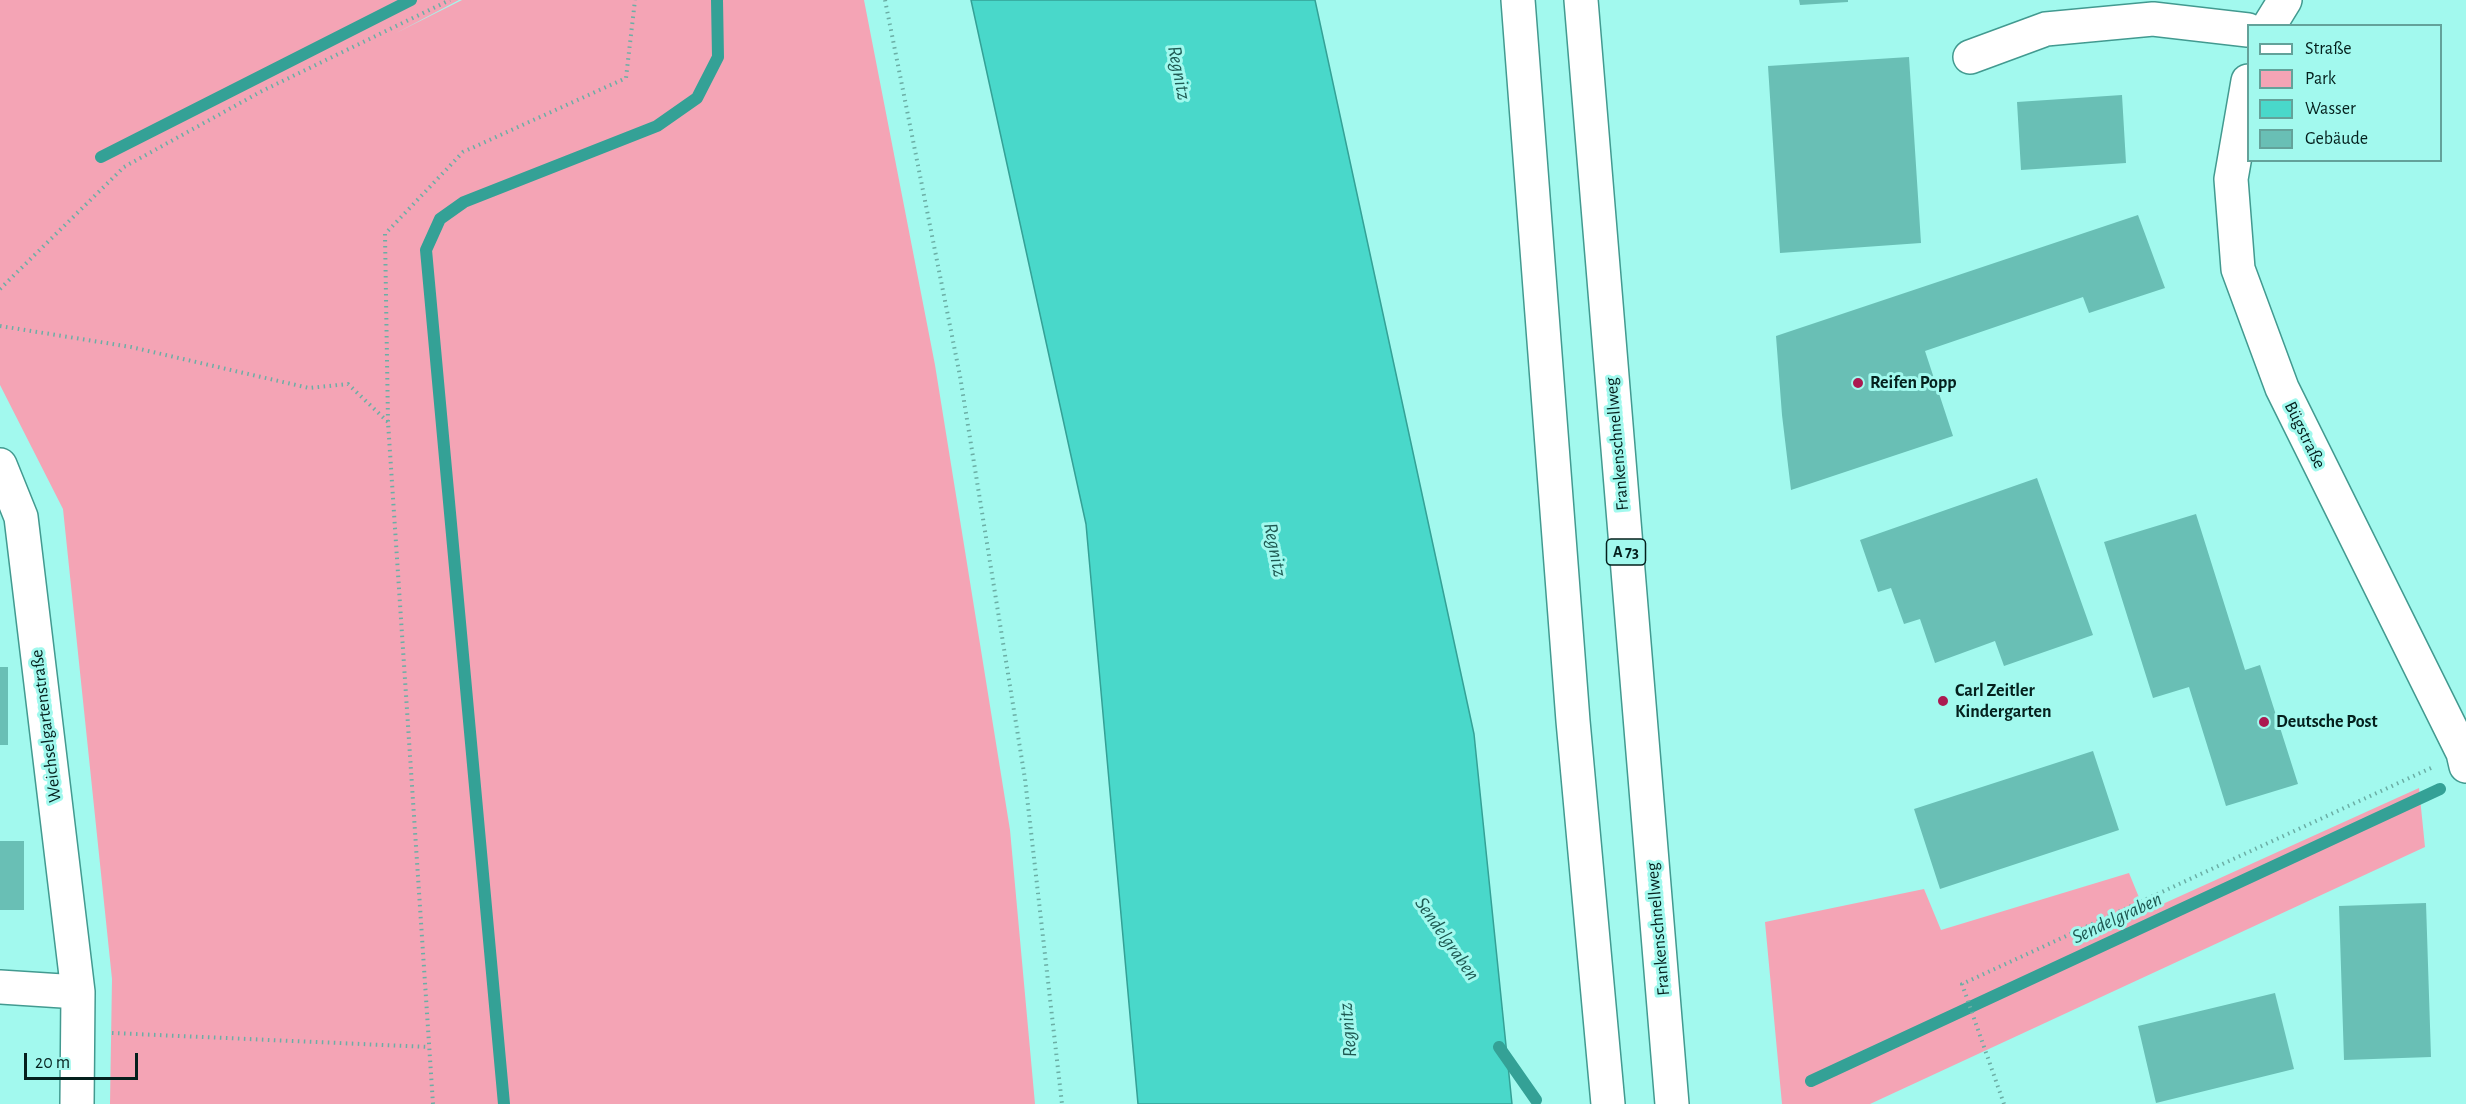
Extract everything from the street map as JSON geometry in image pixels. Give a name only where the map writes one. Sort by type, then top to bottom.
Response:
[{"type":"main road","points":[[1518,0],[1573,720],[1608,1104]]},
{"type":"main road","name":"Frankenschnellweg","points":[[1581,0],[1672,1104]]},
{"type":"main road","points":[[2270,24],[2285,0]]},
{"type":"main road","points":[[1970,57],[2046,29],[2153,19],[2247,30]]},
{"type":"main road","name":"Bügstraße","points":[[2247,87],[2231,179],[2238,269],[2282,388],[2464,760]]},
{"type":"main road","name":"Weichselgartenstraße","points":[[0,465],[21,517],[78,992],[77,1104]]},
{"type":"main road","points":[[0,987],[78,992]]},
{"type":"path","points":[[0,289],[124,167],[262,91],[450,0]]},
{"type":"path","points":[[433,1104],[388,422],[385,234],[462,152],[626,78],[635,0]]},
{"type":"path","points":[[885,0],[960,376],[1023,767],[1062,1104]]},
{"type":"path","points":[[0,326],[131,346],[309,388],[348,384],[388,422]]},
{"type":"path","points":[[2004,1104],[1962,984],[2464,760]]},
{"type":"path","points":[[77,1031],[429,1047]]},
{"type":"green space","points":[[0,0],[459,0],[396,33],[462,0],[864,0],[935,365],[1010,830],[1035,1104],[110,1104],[112,979],[63,509],[0,385]]},
{"type":"green space","points":[[2419,788],[2425,847],[1870,1104],[1782,1104],[1765,922],[1924,889],[1941,930],[2129,873],[2145,912]]},
{"type":"water","name":"Regnitz","points":[[971,0],[1315,0],[1474,734],[1512,1104],[1138,1104],[1086,524]]},
{"type":"building","points":[[1799,0],[1848,0],[1848,2],[1800,5]]},
{"type":"building","points":[[1909,57],[1921,243],[1780,253],[1768,66]]},
{"type":"building","points":[[2122,95],[2126,163],[2021,170],[2017,102]]},
{"type":"building","points":[[2138,215],[2165,288],[2089,313],[2083,297],[1925,351],[1953,436],[1791,490],[1776,336]]},
{"type":"building","points":[[2037,478],[2093,635],[2004,666],[1995,641],[1935,663],[1920,619],[1904,624],[1891,588],[1878,592],[1860,540]]},
{"type":"building","points":[[2196,514],[2245,670],[2260,665],[2298,784],[2226,806],[2189,687],[2153,698],[2104,542]]},
{"type":"building","points":[[0,667],[8,667],[8,745],[0,745]]},
{"type":"building","points":[[2093,751],[2119,830],[1940,889],[1914,809]]},
{"type":"building","points":[[0,841],[24,841],[24,910],[0,910]]},
{"type":"building","points":[[2426,903],[2431,1057],[2344,1060],[2339,906]]},
{"type":"building","points":[[2275,993],[2294,1069],[2156,1103],[2138,1026]]},
{"type":"waterway","points":[[101,157],[411,0]]},
{"type":"waterway","points":[[504,1104],[426,250],[440,219],[464,202],[657,126],[697,98],[718,57],[717,0]]},
{"type":"waterway","name":"Sendelgraben","points":[[1811,1081],[2440,789]]},
{"type":"waterway","name":"Sendelgraben","points":[[1499,1047],[1536,1100]]},
{"type":"place","name":"Reifen Popp","points":[[1858,383]]},
{"type":"place","name":"Carl Zeitler Kindergarten","points":[[1943,701]]},
{"type":"place","name":"Deutsche Post","points":[[2264,722]]}]
